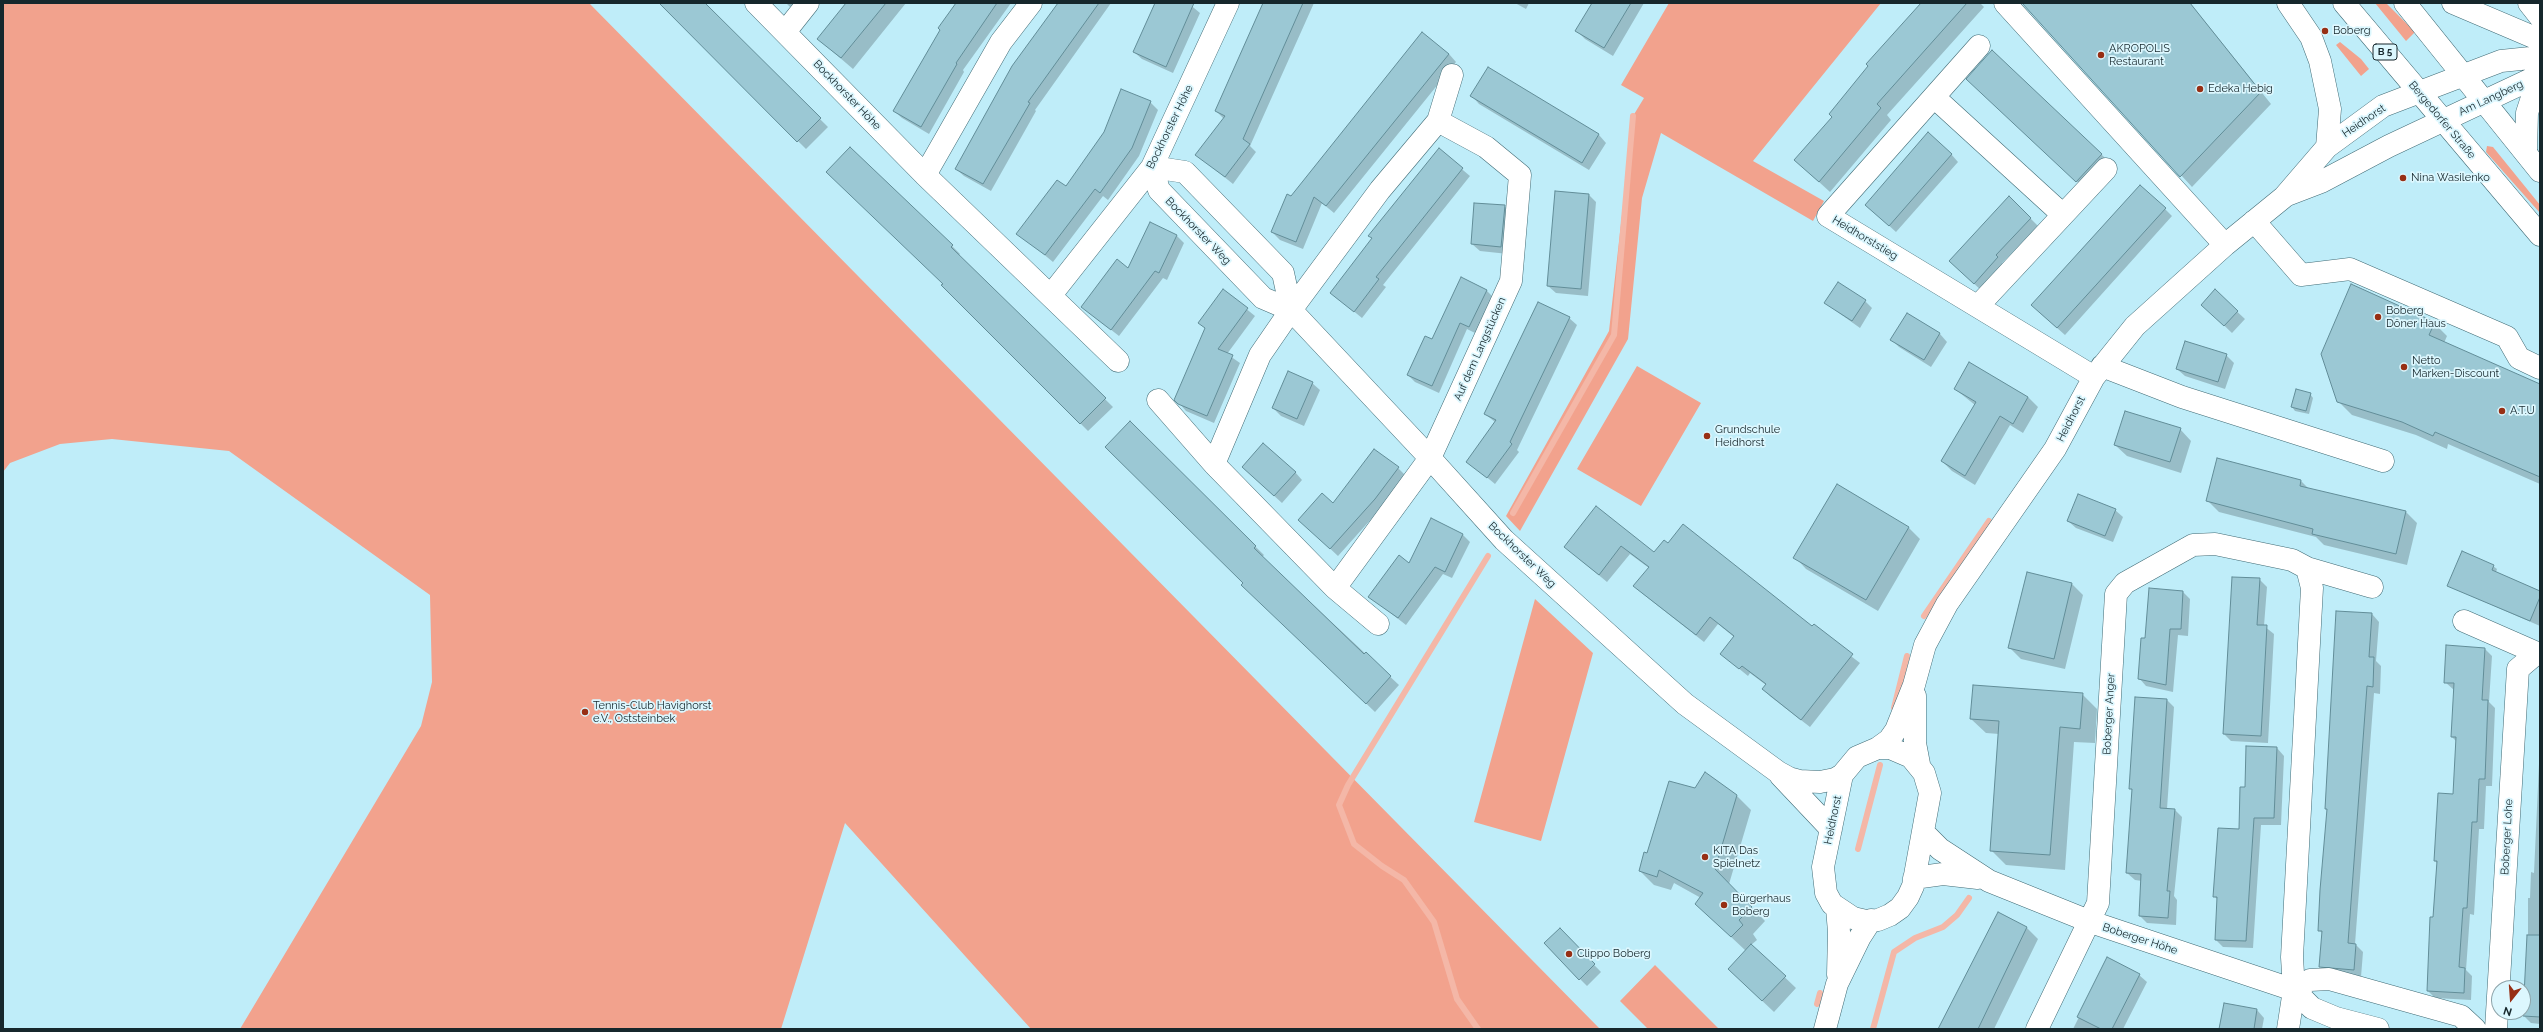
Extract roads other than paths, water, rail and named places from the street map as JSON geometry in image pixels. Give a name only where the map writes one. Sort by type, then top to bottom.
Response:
[{"type":"street","name":"Bockhorster Höhe","points":[[756,3],[925,175],[1118,361]]},
{"type":"street","points":[[786,32],[808,3]]},
{"type":"street","points":[[925,175],[1001,42],[1031,3]]},
{"type":"street","points":[[2004,3],[2225,245]]},
{"type":"street","points":[[2288,3],[2311,37],[2320,61],[2330,108],[2327,147]]},
{"type":"street","name":"Bergedorfer Straße","points":[[2344,3],[2540,235]]},
{"type":"street","points":[[2405,3],[2526,151],[2540,171]]},
{"type":"street","points":[[2453,3],[2540,40]]},
{"type":"street","points":[[2529,3],[2540,17]]},
{"type":"street","name":"Bockhorster Höhe","points":[[1051,295],[1152,167],[1225,4]]},
{"type":"street","name":"Heidhorststieg","points":[[1979,46],[1828,216],[1978,306],[2098,371],[2383,461]]},
{"type":"street","points":[[2464,76],[2501,61],[2540,69],[2527,113],[2526,151]]},
{"type":"street","name":"Am Langberg","points":[[2443,121],[2485,101],[2540,69]]},
{"type":"street","points":[[1214,464],[1260,355],[1291,310],[1380,190],[1438,121],[1452,75]]},
{"type":"street","name":"Heidhorst","points":[[1914,685],[1915,743],[1919,764],[1928,782],[1930,793],[1914,878],[1908,897],[1900,908],[1890,915],[1872,920],[1853,918],[1838,908],[1826,893],[1823,880],[1823,867],[1842,775],[1857,757],[1878,748],[1890,740],[1896,730],[1914,685],[1925,645],[1947,604],[2055,449],[2098,371],[2135,326],[2225,245],[2284,196],[2327,147],[2383,106],[2464,76]]},
{"type":"street","points":[[1934,97],[2062,214]]},
{"type":"street","name":"Auf dem Langstücken","points":[[1335,588],[1430,458],[1511,282],[1520,175],[1486,147],[1438,121]]},
{"type":"street","name":"Heidhorst","points":[[2284,196],[2322,182],[2443,121]]},
{"type":"street","points":[[1152,167],[1184,172],[1283,273],[1291,310]]},
{"type":"street","name":"Bockhorster Weg","points":[[1152,167],[1159,190],[1263,298],[1291,310],[1430,458],[1504,540],[1685,704],[1778,772],[1831,829]]},
{"type":"street","points":[[1978,306],[2062,214],[2106,169]]},
{"type":"street","points":[[2254,221],[2301,275],[2350,269],[2507,337],[2519,358],[2540,368]]},
{"type":"street","points":[[1158,400],[1214,464],[1335,588],[1378,624]]},
{"type":"street","name":"Boberger Anger","points":[[2037,1029],[2091,922],[2098,903],[2116,594],[2125,583],[2193,545],[2215,544],[2292,560],[2307,568],[2372,587]]},
{"type":"street","points":[[2288,1029],[2294,990],[2292,957],[2312,588],[2307,568]]},
{"type":"street","name":"Boberger Lohe","points":[[2464,620],[2538,654],[2518,669],[2496,1029]]},
{"type":"street","name":"Heidhorst","points":[[1878,748],[1902,751],[1919,764]]},
{"type":"street","name":"Bockhorster Weg","points":[[1778,772],[1809,783],[1828,782],[1842,775]]},
{"type":"street","name":"Boberger Höhe","points":[[1923,832],[1940,849],[1989,881]]},
{"type":"street","name":"Boberger Höhe","points":[[1914,878],[1956,874],[1989,881],[2091,922],[2294,990],[2312,1008],[2336,1018],[2378,1029]]},
{"type":"street","points":[[1837,984],[1840,932],[1838,908]]},
{"type":"street","points":[[1825,1029],[1837,984],[1860,937],[1872,920]]},
{"type":"street","points":[[2294,990],[2310,980],[2329,979],[2461,1016],[2475,1029]]},
{"type":"waterway","points":[[1513,513],[1614,335],[1633,116]]},
{"type":"waterway","points":[[1924,616],[1989,521]]},
{"type":"waterway","points":[[1478,1029],[1457,999],[1434,922],[1404,880],[1382,866],[1354,844],[1339,805],[1348,785],[1488,556]]},
{"type":"waterway","points":[[1894,708],[1907,656]]},
{"type":"waterway","points":[[1858,849],[1880,765]]},
{"type":"waterway","points":[[1873,1029],[1894,952],[1915,938],[1943,927],[1957,915],[1969,898]]},
{"type":"waterway","points":[[1817,1004],[1820,993]]},
{"type":"place","name":"Boberg","points":[[2325,31]]},
{"type":"place","name":"AKROPOLIS Restaurant","points":[[2101,55]]},
{"type":"place","name":"Edeka Hebig","points":[[2200,89]]},
{"type":"place","name":"Nina Wasilenko","points":[[2403,178]]},
{"type":"place","name":"Boberg Döner Haus","points":[[2378,317]]},
{"type":"place","name":"Netto Marken-Discount","points":[[2404,367]]},
{"type":"place","name":"A.T.U","points":[[2502,411]]},
{"type":"place","name":"Grundschule Heidhorst","points":[[1707,436]]},
{"type":"place","name":"Tennis-Club Havighorst e.V., Oststeinbek","points":[[585,712]]},
{"type":"place","name":"KITA Das Spielnetz","points":[[1705,857]]},
{"type":"place","name":"Bürgerhaus Boberg","points":[[1724,905]]},
{"type":"place","name":"Clippo Boberg","points":[[1569,954]]}]
